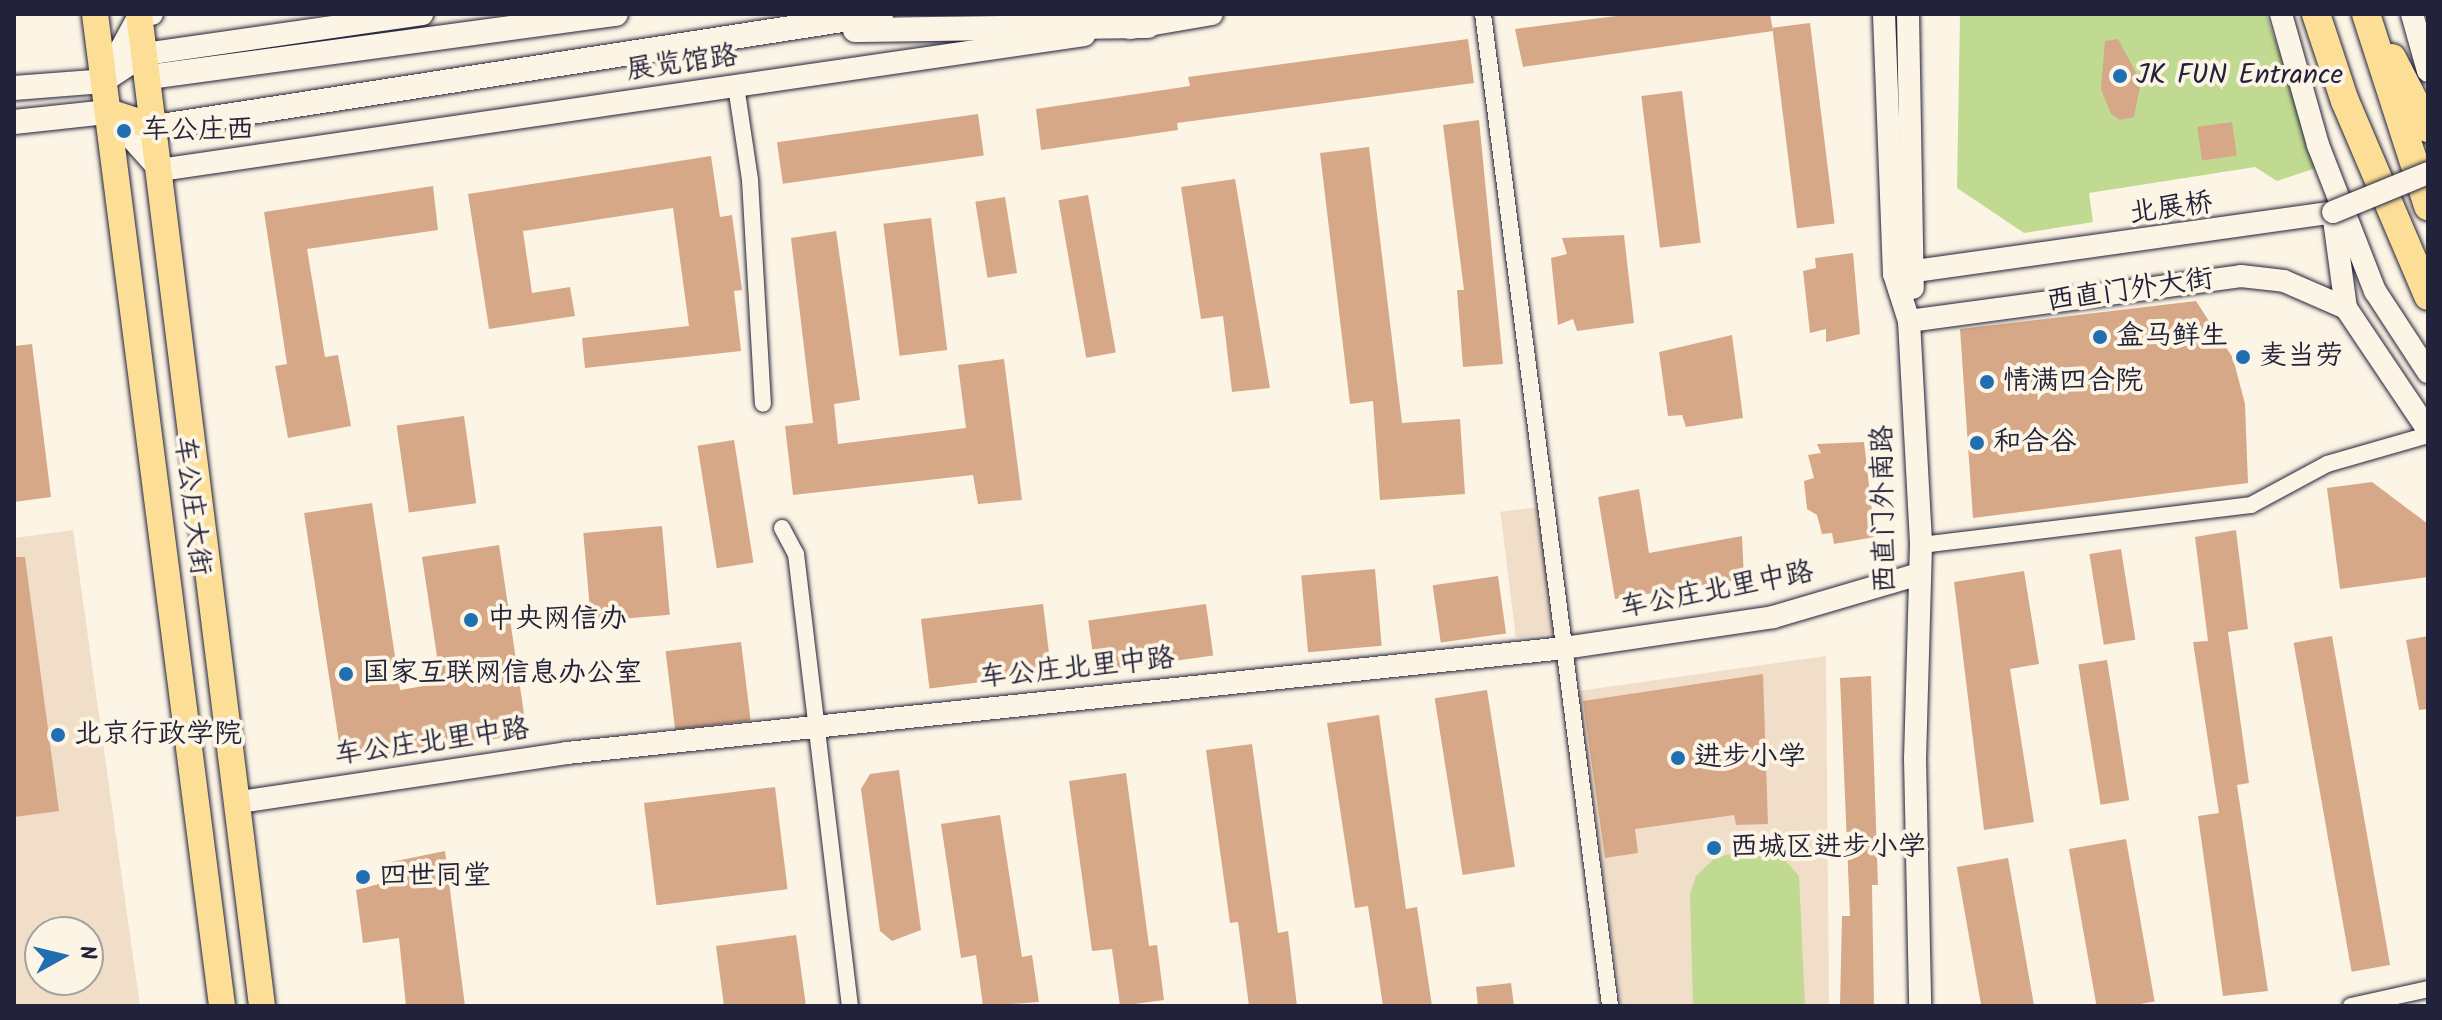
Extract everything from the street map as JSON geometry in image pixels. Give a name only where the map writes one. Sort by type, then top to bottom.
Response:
[{"type":"highway","points":[[2316,14],[2345,101],[2428,296]]},
{"type":"highway","points":[[2368,14],[2428,128]]},
{"type":"highway","points":[[2368,14],[2428,206]]},
{"type":"main road","name":"车公庄大街","points":[[95,14],[222,1006]]},
{"type":"main road","points":[[14,88],[104,81],[147,66],[616,14]]},
{"type":"main road","name":"展览馆路","points":[[155,127],[881,14]]},
{"type":"main road","points":[[14,122],[108,112],[155,127],[144,15]]},
{"type":"main road","points":[[757,33],[1148,26]]},
{"type":"main road","name":"车公庄大街","points":[[155,127],[240,802],[262,1006]]},
{"type":"street","points":[[147,66],[422,14]]},
{"type":"street","name":"展览馆路","points":[[160,170],[1148,26],[1212,14]]},
{"type":"street","points":[[1483,14],[1610,1006]]},
{"type":"street","points":[[1884,14],[1904,274]]},
{"type":"street","points":[[1904,274],[1908,14]]},
{"type":"street","points":[[2281,14],[2318,145],[2375,291],[2428,372]]},
{"type":"street","points":[[2412,14],[2428,71]]},
{"type":"street","points":[[104,81],[144,15]]},
{"type":"street","points":[[736,86],[750,180],[763,404]]},
{"type":"street","points":[[108,112],[160,170]]},
{"type":"street","name":"北展桥","points":[[1904,274],[2333,212],[2428,173]]},
{"type":"street","points":[[1921,545],[2251,505],[2327,464],[2428,433],[2346,308],[2333,212]]},
{"type":"street","name":"西直门外南路","points":[[1904,274],[1921,545],[1916,575],[1920,1006]]},
{"type":"street","name":"西直门外大街","points":[[1909,321],[2241,276],[2284,281],[2346,308]]},
{"type":"street","points":[[782,528],[796,554],[813,727],[850,1006]]},
{"type":"street","name":"车公庄北里中路","points":[[240,802],[567,753],[1564,648],[1773,617],[1916,575]]},
{"type":"street","points":[[2351,1006],[2428,989]]},
{"type":"shaded area","points":[[1539,507],[1554,633],[1516,638],[1500,512]]},
{"type":"shaded area","name":"北京行政学院","points":[[73,530],[140,1006],[14,1006],[14,538]]},
{"type":"shaded area","name":"西城区进步小学","points":[[1826,656],[1829,1006],[1621,1006],[1578,691]]},
{"type":"green space","points":[[1960,14],[2266,14],[2319,167],[2277,181],[2255,167],[2089,193],[2093,222],[2024,233],[1957,188]]},
{"type":"green space","points":[[1759,849],[1784,859],[1799,876],[1805,1006],[1693,1006],[1690,895],[1696,876],[1716,857]]},
{"type":"building","points":[[1632,14],[1770,14],[1773,31],[1523,67],[1515,29]]},
{"type":"building","points":[[1810,23],[1835,223],[1797,228],[1772,28]]},
{"type":"building","points":[[1468,39],[1474,83],[1177,123],[1178,130],[1041,150],[1036,109],[1190,86],[1188,77]]},
{"type":"building","name":"JK FUN Entrance","points":[[2118,39],[2141,82],[2134,117],[2120,120],[2111,114],[2101,89],[2105,41]]},
{"type":"building","points":[[1682,91],[1701,243],[1660,248],[1641,96]]},
{"type":"building","points":[[978,114],[984,156],[783,184],[777,142]]},
{"type":"building","points":[[1479,120],[1503,364],[1463,367],[1457,290],[1464,290],[1443,125]]},
{"type":"building","points":[[2232,122],[2237,156],[2202,161],[2197,127]]},
{"type":"building","points":[[1369,147],[1402,423],[1460,419],[1465,494],[1380,500],[1373,401],[1350,404],[1320,153]]},
{"type":"building","points":[[711,156],[720,217],[732,215],[742,290],[734,291],[741,351],[585,368],[582,338],[689,326],[673,208],[523,231],[532,293],[570,287],[575,316],[489,329],[468,194]]},
{"type":"building","points":[[1235,179],[1270,388],[1232,392],[1223,316],[1201,319],[1181,187]]},
{"type":"building","points":[[433,186],[438,230],[307,249],[325,357],[338,355],[351,426],[288,438],[275,366],[287,364],[264,212]]},
{"type":"building","points":[[1088,195],[1116,353],[1086,358],[1058,200]]},
{"type":"building","points":[[1005,197],[1017,273],[987,278],[975,202]]},
{"type":"building","points":[[931,218],[947,350],[900,356],[883,224]]},
{"type":"building","points":[[836,231],[860,400],[834,404],[838,444],[966,428],[958,365],[1004,359],[1022,500],[978,504],[973,475],[793,495],[785,426],[813,423],[791,238]]},
{"type":"building","points":[[1624,235],[1634,323],[1577,331],[1573,319],[1558,325],[1551,258],[1567,254],[1562,238]]},
{"type":"building","points":[[1853,253],[1860,334],[1826,342],[1826,329],[1810,333],[1803,271],[1816,268],[1815,258]]},
{"type":"building","points":[[2196,301],[2233,358],[2245,404],[2248,483],[1973,518],[1960,329]]},
{"type":"building","points":[[1732,335],[1743,418],[1686,427],[1682,415],[1668,416],[1659,352]]},
{"type":"building","points":[[32,344],[51,497],[14,502],[14,346]]},
{"type":"building","points":[[464,416],[476,503],[409,513],[397,425]]},
{"type":"building","points":[[734,440],[753,562],[717,568],[697,446]]},
{"type":"building","points":[[1864,442],[1875,537],[1834,544],[1832,533],[1822,534],[1817,515],[1807,509],[1804,481],[1814,478],[1808,455],[1821,453],[1817,444]]},
{"type":"building","points":[[2372,482],[2428,524],[2428,577],[2340,589],[2327,488]]},
{"type":"building","points":[[1639,489],[1649,553],[1742,536],[1744,579],[1615,599],[1598,497]]},
{"type":"building","name":"中央网信办","points":[[372,503],[400,690],[441,683],[422,557],[499,545],[527,734],[342,762],[304,513]]},
{"type":"building","points":[[662,526],[670,615],[591,622],[583,533]]},
{"type":"building","points":[[2236,530],[2248,629],[2228,632],[2249,783],[2237,785],[2268,991],[2223,996],[2198,816],[2219,813],[2193,642],[2208,641],[2195,537]]},
{"type":"building","points":[[2121,549],[2135,640],[2104,645],[2089,554]]},
{"type":"building","points":[[14,557],[25,557],[59,811],[14,817]]},
{"type":"building","points":[[1375,569],[1382,646],[1308,652],[1301,575]]},
{"type":"building","points":[[2024,571],[2039,664],[2010,669],[2034,822],[1984,830],[1954,582]]},
{"type":"building","points":[[1498,576],[1506,633],[1441,643],[1433,585]]},
{"type":"building","points":[[1043,604],[1052,673],[929,688],[921,619]]},
{"type":"building","points":[[1206,604],[1213,655],[1095,672],[1088,621]]},
{"type":"building","points":[[2332,636],[2390,965],[2352,972],[2294,643]]},
{"type":"building","points":[[2428,636],[2428,709],[2419,710],[2406,640]]},
{"type":"building","points":[[741,642],[751,720],[675,730],[666,651]]},
{"type":"building","points":[[2107,660],[2129,800],[2101,805],[2078,665]]},
{"type":"building","name":"进步小学","points":[[1763,674],[1768,824],[1736,825],[1734,815],[1635,829],[1638,853],[1605,858],[1583,701]]},
{"type":"building","points":[[1871,676],[1878,885],[1872,885],[1874,1006],[1840,1006],[1842,916],[1850,916],[1840,678]]},
{"type":"building","points":[[1487,690],[1515,867],[1463,875],[1435,698]]},
{"type":"building","points":[[1379,715],[1406,909],[1417,907],[1432,1006],[1383,1006],[1368,906],[1355,908],[1327,723]]},
{"type":"building","points":[[1252,744],[1278,933],[1288,931],[1297,1006],[1249,1006],[1238,922],[1230,923],[1206,750]]},
{"type":"building","points":[[899,770],[921,930],[892,941],[880,931],[861,789],[870,774]]},
{"type":"building","points":[[1126,773],[1149,946],[1157,945],[1164,1000],[1120,1006],[1112,949],[1092,951],[1069,781]]},
{"type":"building","points":[[775,787],[788,889],[657,905],[644,803]]},
{"type":"building","points":[[1000,815],[1022,957],[1032,955],[1039,1002],[983,1006],[976,955],[961,958],[941,824]]},
{"type":"building","points":[[2126,839],[2155,1001],[2129,1006],[2097,1006],[2069,849]]},
{"type":"building","points":[[445,851],[465,1006],[406,1006],[399,938],[363,943],[356,890],[383,883],[381,864]]},
{"type":"building","points":[[2008,858],[2034,1006],[1981,1006],[1957,867]]},
{"type":"building","points":[[796,935],[806,1006],[724,1006],[716,946]]},
{"type":"building","points":[[1511,983],[1514,1006],[1478,1006],[1476,987]]},
{"type":"place","name":"JK FUN Entrance","points":[[2120,76]]},
{"type":"place","name":"车公庄西","points":[[124,131]]},
{"type":"place","name":"盒马鲜生","points":[[2100,337]]},
{"type":"place","name":"麦当劳","points":[[2243,357]]},
{"type":"place","name":"情满四合院","points":[[1987,382]]},
{"type":"place","name":"和合谷","points":[[1977,443]]},
{"type":"place","name":"中央网信办","points":[[471,620]]},
{"type":"place","name":"国家互联网信息办公室","points":[[346,674]]},
{"type":"place","name":"北京行政学院","points":[[58,735]]},
{"type":"place","name":"进步小学","points":[[1678,758]]},
{"type":"place","name":"西城区进步小学","points":[[1714,848]]},
{"type":"place","name":"四世同堂","points":[[363,877]]}]
